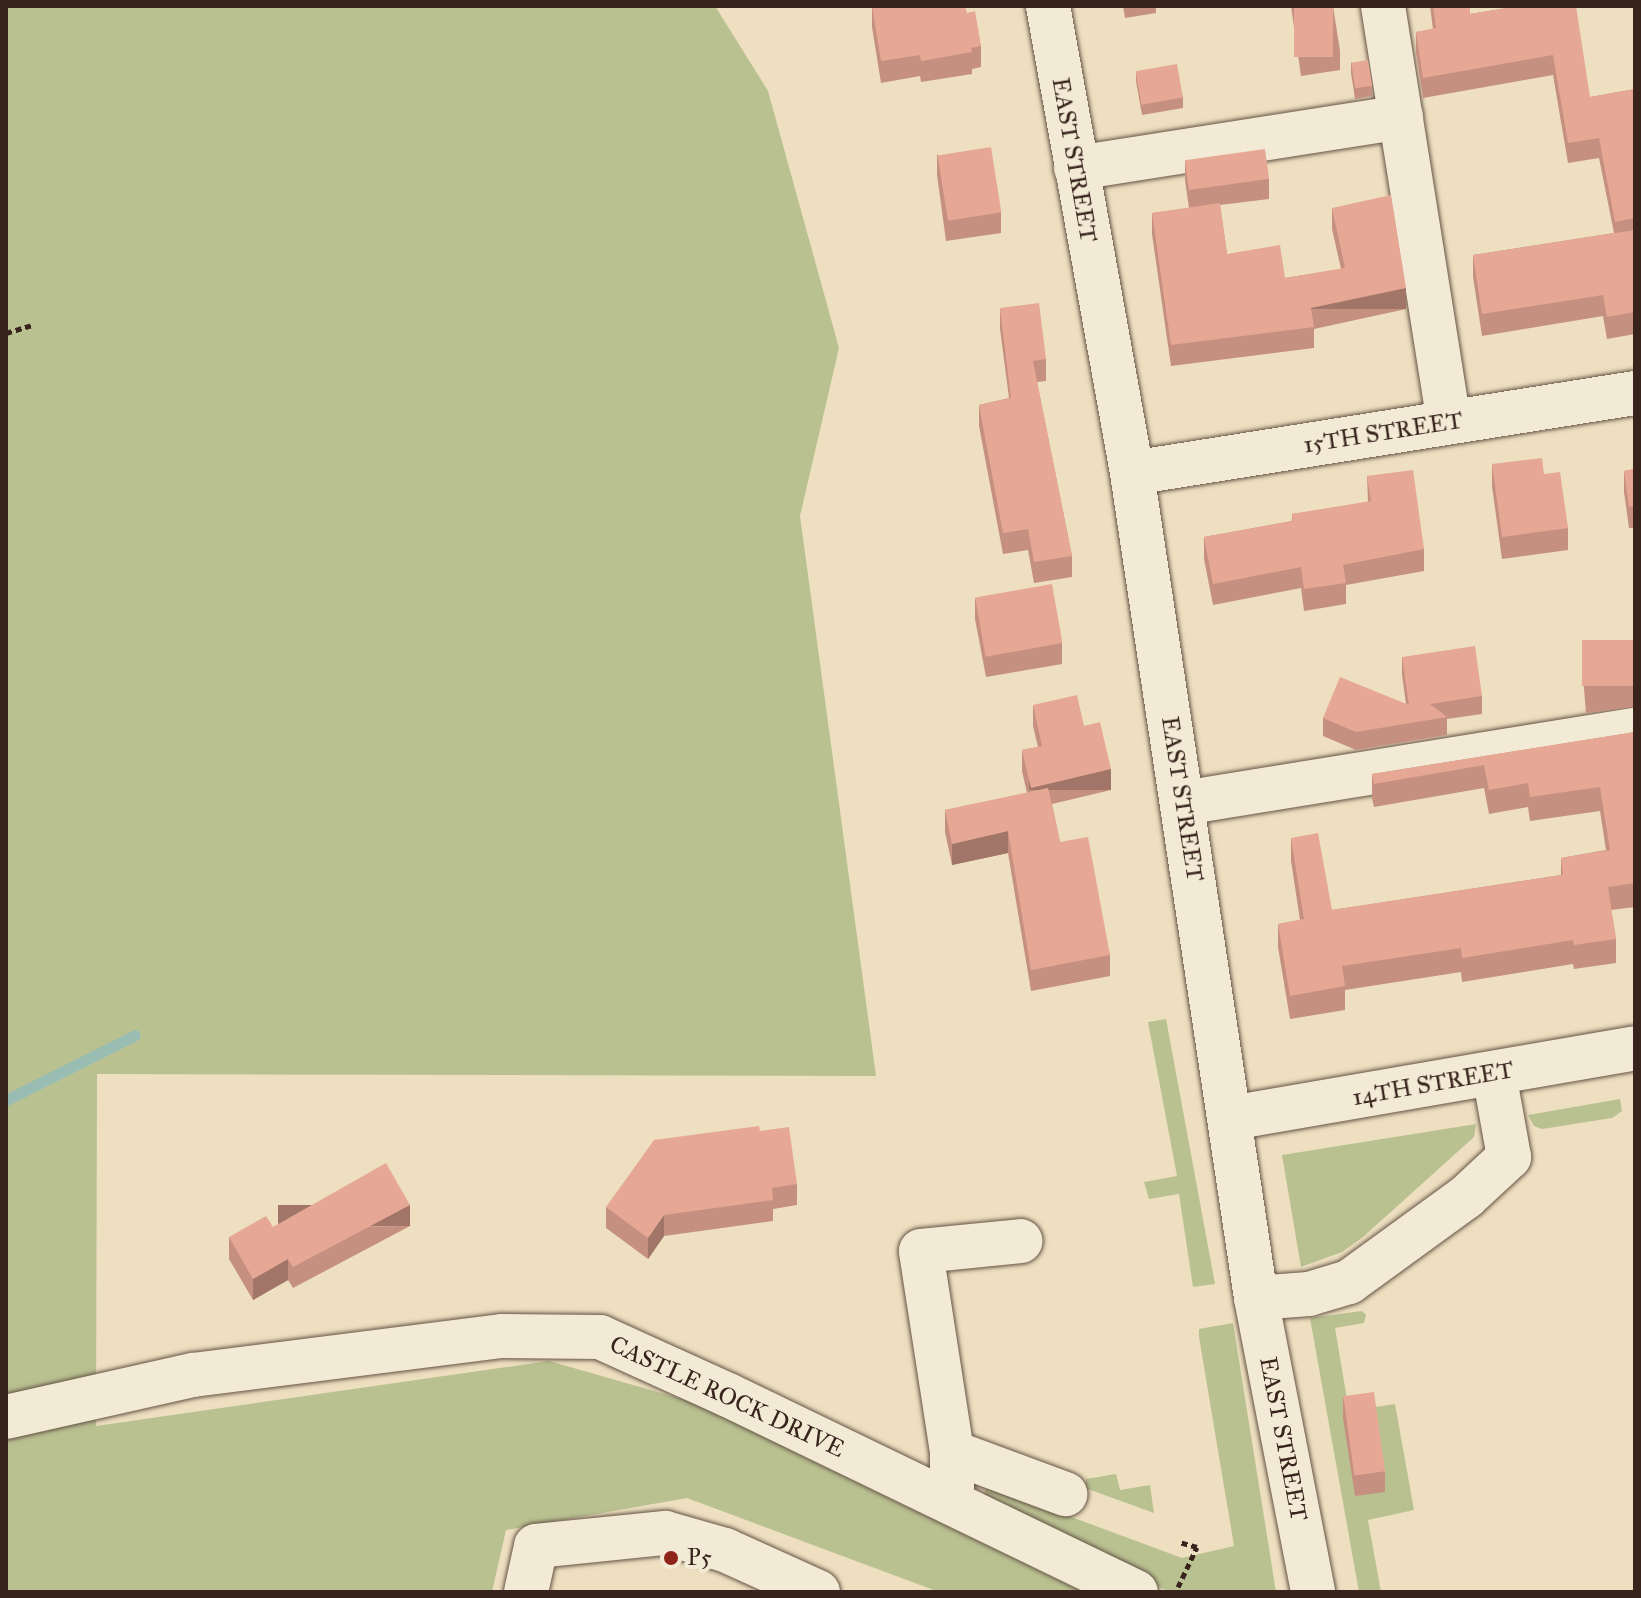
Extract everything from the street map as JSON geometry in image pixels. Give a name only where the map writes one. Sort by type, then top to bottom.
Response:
[{"type":"street","name":"EAST STREET","points":[[1048,6],[1132,473],[1256,1298],[1313,1592]]},
{"type":"street","points":[[1383,6],[1449,421]]},
{"type":"street","points":[[1076,168],[1401,117]]},
{"type":"street","name":"15TH STREET","points":[[1132,473],[1635,393]]},
{"type":"street","points":[[1183,803],[1635,730]]},
{"type":"street","name":"14TH STREET","points":[[1231,1118],[1635,1048]]},
{"type":"street","points":[[1256,1298],[1309,1294],[1349,1282],[1466,1197],[1509,1157],[1494,1074]]},
{"type":"street","points":[[952,1503],[952,1452],[921,1251],[1021,1241]]},
{"type":"street","name":"CASTLE ROCK DRIVE","points":[[6,1417],[193,1375],[502,1336],[600,1337],[1136,1592]]},
{"type":"street","points":[[952,1452],[1065,1494]]},
{"type":"street","points":[[526,1592],[536,1546],[665,1533],[725,1550],[818,1592]]},
{"type":"path","points":[[6,333],[32,325]]},
{"type":"path","points":[[1176,1592],[1197,1547],[1180,1542]]},
{"type":"green space","points":[[6,6],[715,6],[768,91],[839,348],[800,516],[876,1076],[97,1074],[96,1426],[549,1361],[689,1401],[1083,1592],[939,1592],[687,1498],[506,1530],[492,1592],[6,1592]]},
{"type":"green space","points":[[1166,1019],[1215,1284],[1193,1287],[1179,1194],[1149,1199],[1144,1182],[1177,1176],[1148,1022]]},
{"type":"green space","points":[[1620,1099],[1622,1111],[1612,1118],[1542,1129],[1534,1126],[1528,1115]]},
{"type":"green space","points":[[1476,1124],[1474,1137],[1363,1237],[1342,1252],[1301,1267],[1282,1155]]},
{"type":"green space","points":[[1362,1311],[1366,1315],[1364,1323],[1335,1328],[1349,1411],[1395,1404],[1414,1510],[1368,1520],[1381,1592],[1359,1592],[1310,1318]]},
{"type":"green space","points":[[1233,1323],[1276,1592],[1169,1592],[982,1498],[988,1486],[1182,1558],[1234,1546],[1199,1337],[1199,1329]]},
{"type":"green space","points":[[1116,1474],[1120,1490],[1150,1485],[1154,1513],[1085,1488],[1086,1479]]},
{"type":"building","points":[[872,6],[965,6],[967,13],[975,11],[981,46],[971,48],[972,52],[921,61],[920,55],[881,61]]},
{"type":"building","points":[[1294,6],[1333,6],[1333,57],[1294,57]]},
{"type":"building","points":[[1433,6],[1470,6],[1470,14],[1519,6],[1576,6],[1590,97],[1635,89],[1635,218],[1615,222],[1599,138],[1568,143],[1553,55],[1423,78],[1416,32],[1436,28]]},
{"type":"building","points":[[1368,60],[1372,86],[1355,88],[1351,63]]},
{"type":"building","points":[[1177,64],[1183,97],[1142,105],[1136,71]]},
{"type":"building","points":[[991,147],[1001,212],[948,221],[938,155]]},
{"type":"building","points":[[1265,149],[1269,179],[1189,190],[1185,160]]},
{"type":"building","points":[[1391,195],[1406,288],[1311,308],[1314,327],[1171,345],[1152,213],[1220,203],[1227,254],[1280,245],[1285,278],[1345,268],[1332,208]]},
{"type":"building","points":[[1635,230],[1635,312],[1607,317],[1603,295],[1482,314],[1473,255]]},
{"type":"building","points":[[1039,303],[1046,359],[1033,361],[1072,556],[1034,562],[1028,529],[1003,533],[979,405],[1011,398],[1000,308]]},
{"type":"building","points":[[1542,458],[1544,474],[1560,472],[1568,528],[1502,537],[1492,464]]},
{"type":"building","points":[[1635,469],[1635,517],[1633,506],[1629,507],[1624,471]]},
{"type":"building","points":[[1413,470],[1424,549],[1343,565],[1346,583],[1304,589],[1301,567],[1213,584],[1204,537],[1293,521],[1292,514],[1371,501],[1367,476]]},
{"type":"building","points":[[1052,584],[1062,643],[986,657],[975,598]]},
{"type":"building","points":[[1582,640],[1635,640],[1635,686],[1582,686]]},
{"type":"building","points":[[1475,646],[1482,696],[1430,704],[1447,717],[1356,732],[1323,718],[1340,677],[1409,705],[1402,657]]},
{"type":"building","points":[[1077,695],[1084,726],[1100,722],[1111,769],[1031,788],[1022,750],[1042,746],[1033,705]]},
{"type":"building","points":[[1635,732],[1635,883],[1608,887],[1616,939],[1574,945],[1573,940],[1462,958],[1461,948],[1342,966],[1345,986],[1290,996],[1278,924],[1304,919],[1291,838],[1318,833],[1332,910],[1563,875],[1561,858],[1610,850],[1600,787],[1530,797],[1528,783],[1489,790],[1484,765],[1374,784],[1372,774]]},
{"type":"building","points":[[1048,788],[1060,842],[1088,837],[1110,955],[1031,970],[1008,831],[952,844],[945,810]]},
{"type":"building","points":[[759,1126],[760,1131],[789,1127],[797,1184],[772,1188],[773,1200],[664,1215],[648,1238],[606,1207],[654,1140]]},
{"type":"building","points":[[386,1163],[410,1205],[293,1267],[288,1259],[253,1279],[229,1237],[266,1216],[273,1227]]},
{"type":"building","points":[[1374,1392],[1385,1471],[1354,1476],[1343,1396]]},
{"type":"waterway","points":[[6,1100],[135,1035]]},
{"type":"place","name":"P5","points":[[671,1558]]}]
